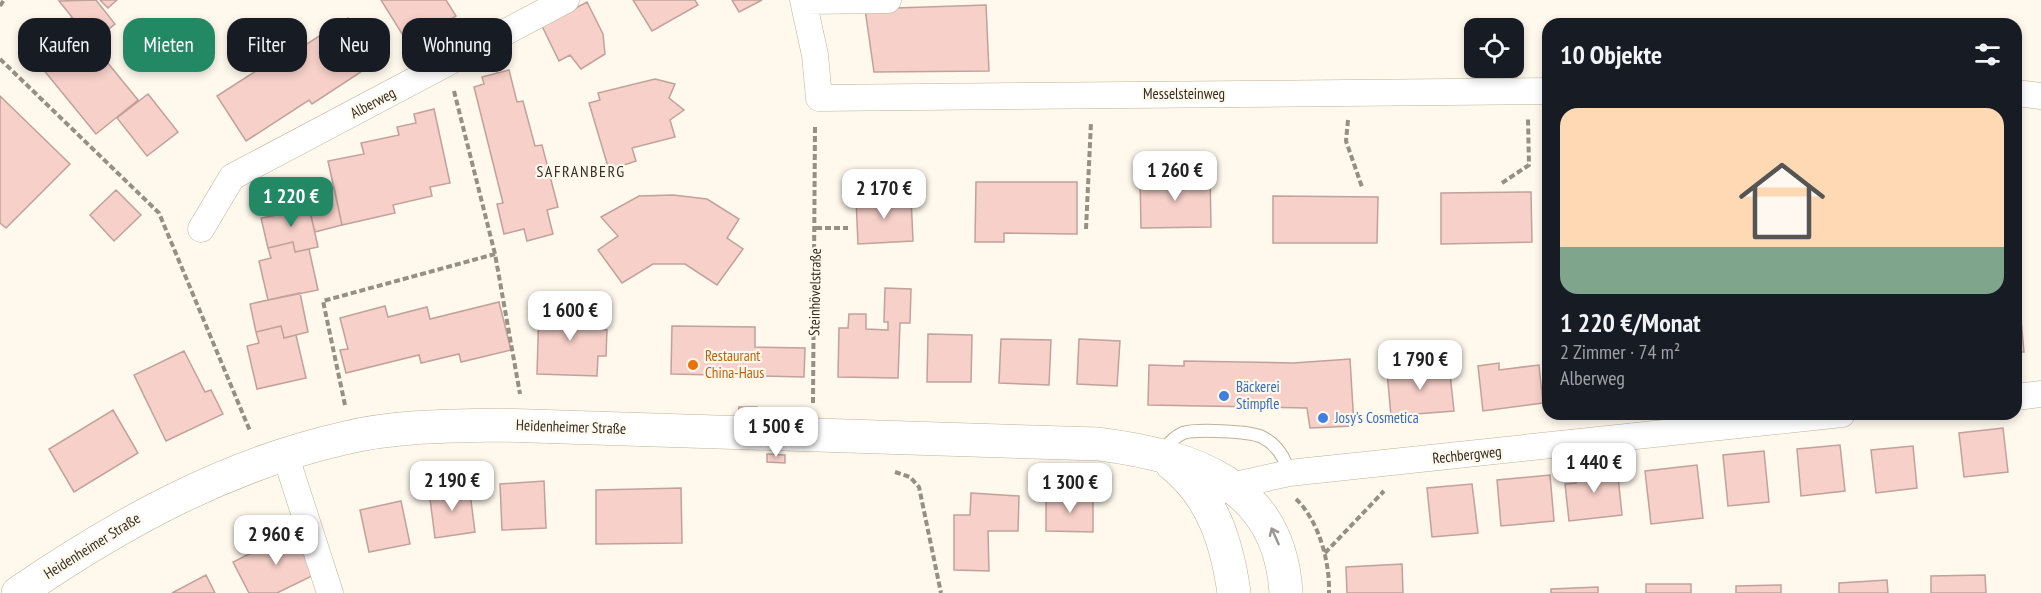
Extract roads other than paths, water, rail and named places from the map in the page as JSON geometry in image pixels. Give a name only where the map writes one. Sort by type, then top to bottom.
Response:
[{"type":"main road","name":"Heidenheimer Straße","points":[[18,593],[157,506],[285,454],[346,437],[386,432],[499,425],[1098,444],[1161,456],[1184,475],[1218,493],[1253,502],[1275,534],[1282,554],[1286,593]]},
{"type":"main road","name":"Heidenheimer Straße","points":[[1218,493],[1224,543],[1234,593]]},
{"type":"street","name":"Alberweg","points":[[201,229],[232,177],[566,0]]},
{"type":"street","points":[[803,1],[888,0]]},
{"type":"street","name":"Messelsteinweg","points":[[803,1],[815,55],[819,98],[1538,91]]},
{"type":"street","points":[[2022,94],[2041,96]]},
{"type":"street","points":[[2022,396],[2041,394]]},
{"type":"street","name":"Rechbergweg","points":[[1218,493],[1289,473],[1786,420]]},
{"type":"street","points":[[285,454],[330,593]]},
{"type":"lane","points":[[1161,456],[1168,444],[1183,433],[1250,434],[1264,437],[1275,446],[1289,473]]},
{"type":"place","name":"Restaurant China-Haus","points":[[693,365]]},
{"type":"place","name":"Bäckerei Stimpfle","points":[[1224,396]]},
{"type":"place","name":"Josy's Cosmetica","points":[[1323,418]]},
{"type":"district","name":"SAFRANBERG","points":[[581,171]]}]
